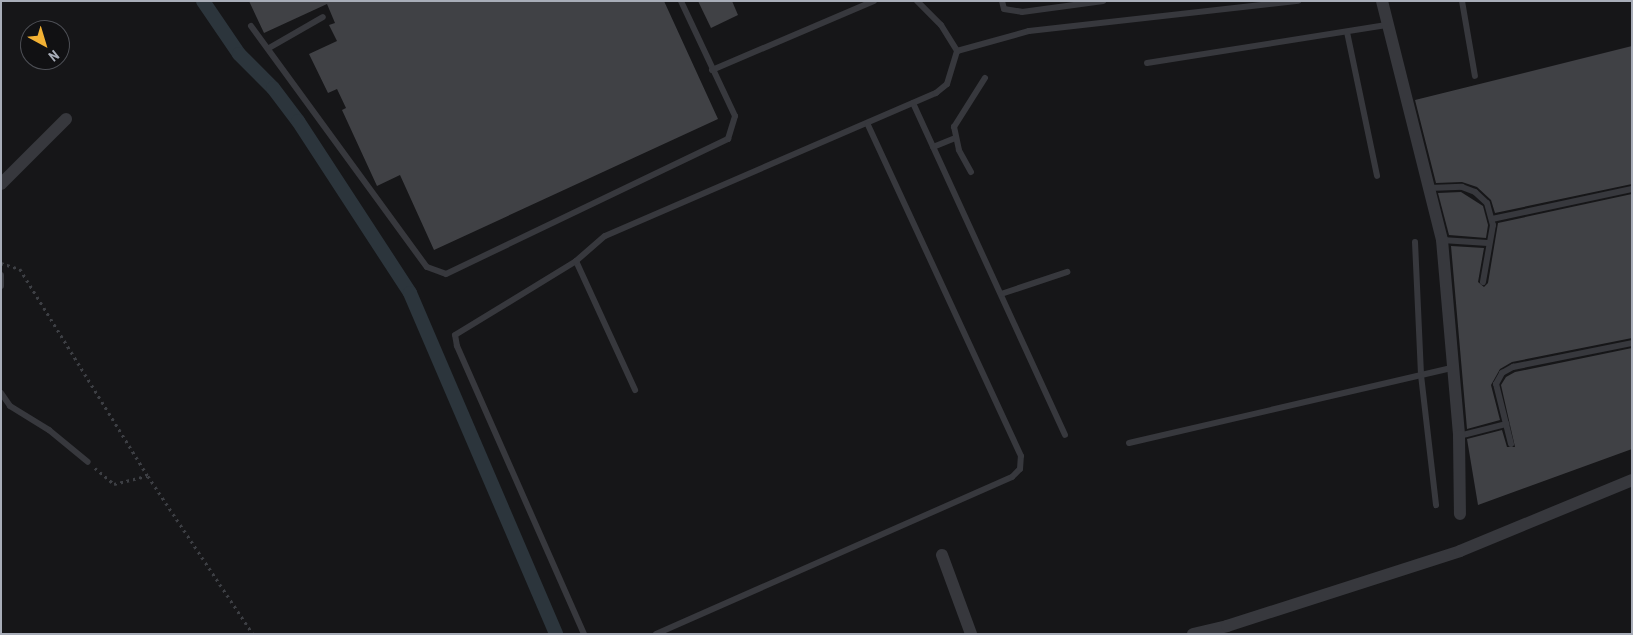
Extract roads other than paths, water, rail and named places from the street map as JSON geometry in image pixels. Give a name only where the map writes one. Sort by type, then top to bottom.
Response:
[{"type":"street","points":[[1382,1],[1427,188],[1442,240],[1451,368],[1459,436],[1460,514]]},
{"type":"street","points":[[1,184],[66,119]]},
{"type":"street","points":[[1193,634],[1227,626],[1460,551],[1632,480]]},
{"type":"street","points":[[942,555],[971,634]]},
{"type":"lane","points":[[251,26],[376,200],[427,267],[446,274],[728,139],[735,116],[681,1]]},
{"type":"lane","points":[[712,70],[865,3],[874,1]]},
{"type":"lane","points":[[584,634],[457,346],[455,335],[576,261],[605,236],[868,125],[936,93],[947,84],[957,51],[941,25],[917,1]]},
{"type":"lane","points":[[1002,1],[1004,9],[1022,12],[1103,1]]},
{"type":"lane","points":[[957,51],[1028,31],[1298,1]]},
{"type":"lane","points":[[1462,1],[1475,76]]},
{"type":"lane","points":[[268,48],[323,17]]},
{"type":"lane","points":[[1147,63],[1388,25]]},
{"type":"lane","points":[[1347,32],[1377,176]]},
{"type":"lane","points":[[972,172],[955,138],[954,127],[985,78]]},
{"type":"lane","points":[[913,103],[1065,435]]},
{"type":"lane","points":[[656,634],[1012,477],[1020,469],[1021,456],[868,125]]},
{"type":"lane","points":[[933,147],[955,138]]},
{"type":"lane","points":[[1427,188],[1462,187],[1475,192],[1487,203],[1492,219],[1483,282]]},
{"type":"lane","points":[[1492,219],[1632,189]]},
{"type":"lane","points":[[1442,240],[1488,243]]},
{"type":"lane","points":[[1415,242],[1421,374],[1436,505]]},
{"type":"lane","points":[[576,261],[635,390]]},
{"type":"lane","points":[[1001,294],[1066,272]]},
{"type":"lane","points":[[1,275],[1,286]]},
{"type":"lane","points":[[1511,444],[1496,384],[1502,373],[1513,366],[1632,343]]},
{"type":"lane","points":[[1129,443],[1451,368]]},
{"type":"lane","points":[[1,393],[10,406],[49,430],[88,462]]},
{"type":"lane","points":[[1459,436],[1506,424]]},
{"type":"waterway","points":[[203,1],[239,54],[273,88],[298,121],[410,293],[556,634]]}]
